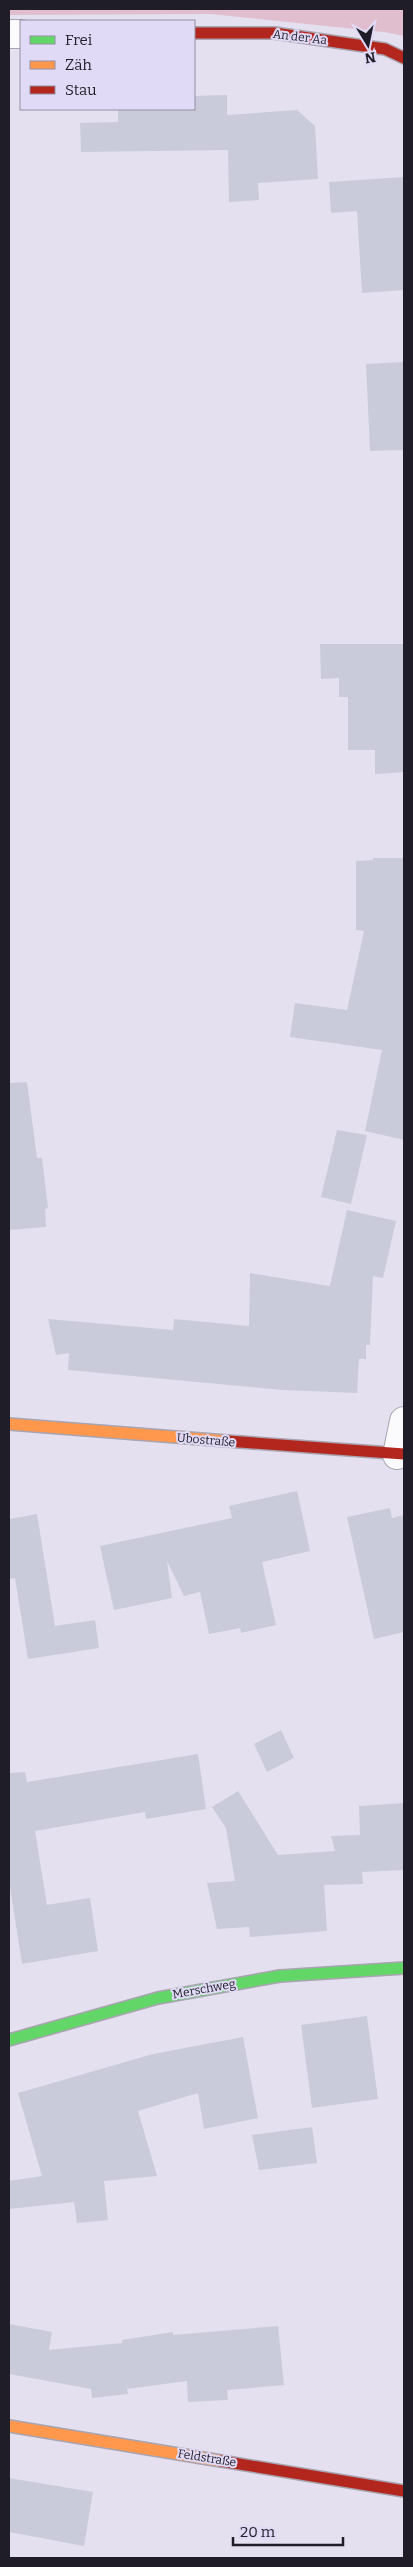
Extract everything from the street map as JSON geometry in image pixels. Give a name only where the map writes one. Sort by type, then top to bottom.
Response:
[{"type":"street","name":"An der Aa","points":[[195,33],[274,33],[385,49],[404,58]]},
{"type":"street","points":[[401,1454],[404,1421]]},
{"type":"street","name":"Ubostraße","points":[[9,1424],[401,1454]]},
{"type":"street","name":"Merschweg","points":[[9,2040],[158,1998],[280,1976],[404,1968]]},
{"type":"street","name":"Feldstraße","points":[[9,2426],[404,2491]]},
{"type":"shaded area","points":[[9,9],[404,9],[404,36],[384,32],[211,14],[9,15]]},
{"type":"building","points":[[227,95],[227,115],[297,110],[315,126],[318,179],[258,183],[259,200],[229,202],[228,150],[81,152],[80,123],[118,122],[118,110],[195,110],[195,96]]},
{"type":"building","points":[[404,177],[404,290],[362,293],[357,211],[331,213],[329,182]]},
{"type":"building","points":[[404,362],[404,450],[370,451],[366,364]]},
{"type":"building","points":[[320,644],[404,644],[404,772],[375,774],[375,750],[348,750],[348,697],[339,697],[339,678],[321,679]]},
{"type":"building","points":[[373,858],[404,858],[404,1140],[365,1131],[382,1050],[290,1037],[295,1003],[347,1010],[364,931],[356,930],[356,861],[373,860]]},
{"type":"building","points":[[27,1082],[37,1158],[42,1158],[48,1208],[45,1209],[46,1227],[9,1230],[9,1083]]},
{"type":"building","points":[[337,1130],[367,1135],[351,1204],[321,1197]]},
{"type":"building","points":[[347,1210],[396,1221],[383,1278],[373,1276],[370,1345],[366,1345],[366,1359],[359,1359],[357,1393],[283,1390],[68,1370],[69,1353],[56,1355],[48,1319],[173,1330],[174,1319],[249,1326],[250,1273],[330,1286]]},
{"type":"building","points":[[297,1491],[310,1551],[262,1562],[276,1625],[241,1633],[240,1628],[209,1634],[200,1592],[184,1596],[167,1561],[172,1598],[114,1610],[100,1546],[232,1518],[229,1506]]},
{"type":"building","points":[[390,1508],[392,1518],[404,1515],[404,1632],[374,1639],[347,1517]]},
{"type":"building","points":[[37,1514],[55,1626],[95,1620],[99,1648],[28,1659],[15,1578],[9,1579],[9,1519]]},
{"type":"building","points":[[281,1730],[294,1758],[267,1772],[254,1744]]},
{"type":"building","points":[[198,1754],[206,1809],[146,1819],[145,1812],[35,1831],[47,1905],[90,1898],[98,1951],[22,1964],[9,1880],[9,1773],[25,1772],[27,1782]]},
{"type":"building","points":[[238,1791],[278,1855],[335,1851],[331,1836],[360,1835],[359,1806],[404,1803],[404,1870],[362,1872],[363,1884],[324,1885],[327,1931],[250,1937],[249,1927],[217,1929],[207,1883],[235,1881],[226,1828],[212,1807]]},
{"type":"building","points":[[367,2016],[378,2099],[312,2108],[301,2025]]},
{"type":"building","points":[[243,2037],[258,2118],[204,2129],[198,2093],[138,2111],[157,2176],[104,2181],[108,2220],[77,2223],[74,2202],[9,2209],[9,2181],[42,2176],[18,2093],[153,2054]]},
{"type":"building","points":[[312,2127],[317,2163],[259,2170],[252,2135]]},
{"type":"building","points":[[9,2324],[52,2332],[49,2350],[122,2343],[122,2340],[173,2332],[173,2335],[278,2326],[284,2385],[227,2390],[228,2400],[188,2402],[187,2381],[127,2389],[128,2394],[92,2398],[91,2389],[9,2374]]},
{"type":"building","points":[[9,2478],[93,2492],[84,2546],[9,2532]]},
{"type":"traffic: fast","points":[[9,2040],[158,1998],[280,1976],[404,1968]]},
{"type":"traffic: slow","points":[[9,1424],[227,1441]]},
{"type":"traffic: slow","points":[[9,2426],[221,2461]]},
{"type":"traffic: jam","points":[[195,33],[274,33],[385,49],[404,58]]},
{"type":"traffic: jam","points":[[227,1441],[404,1454]]},
{"type":"traffic: jam","points":[[221,2461],[404,2491]]}]
